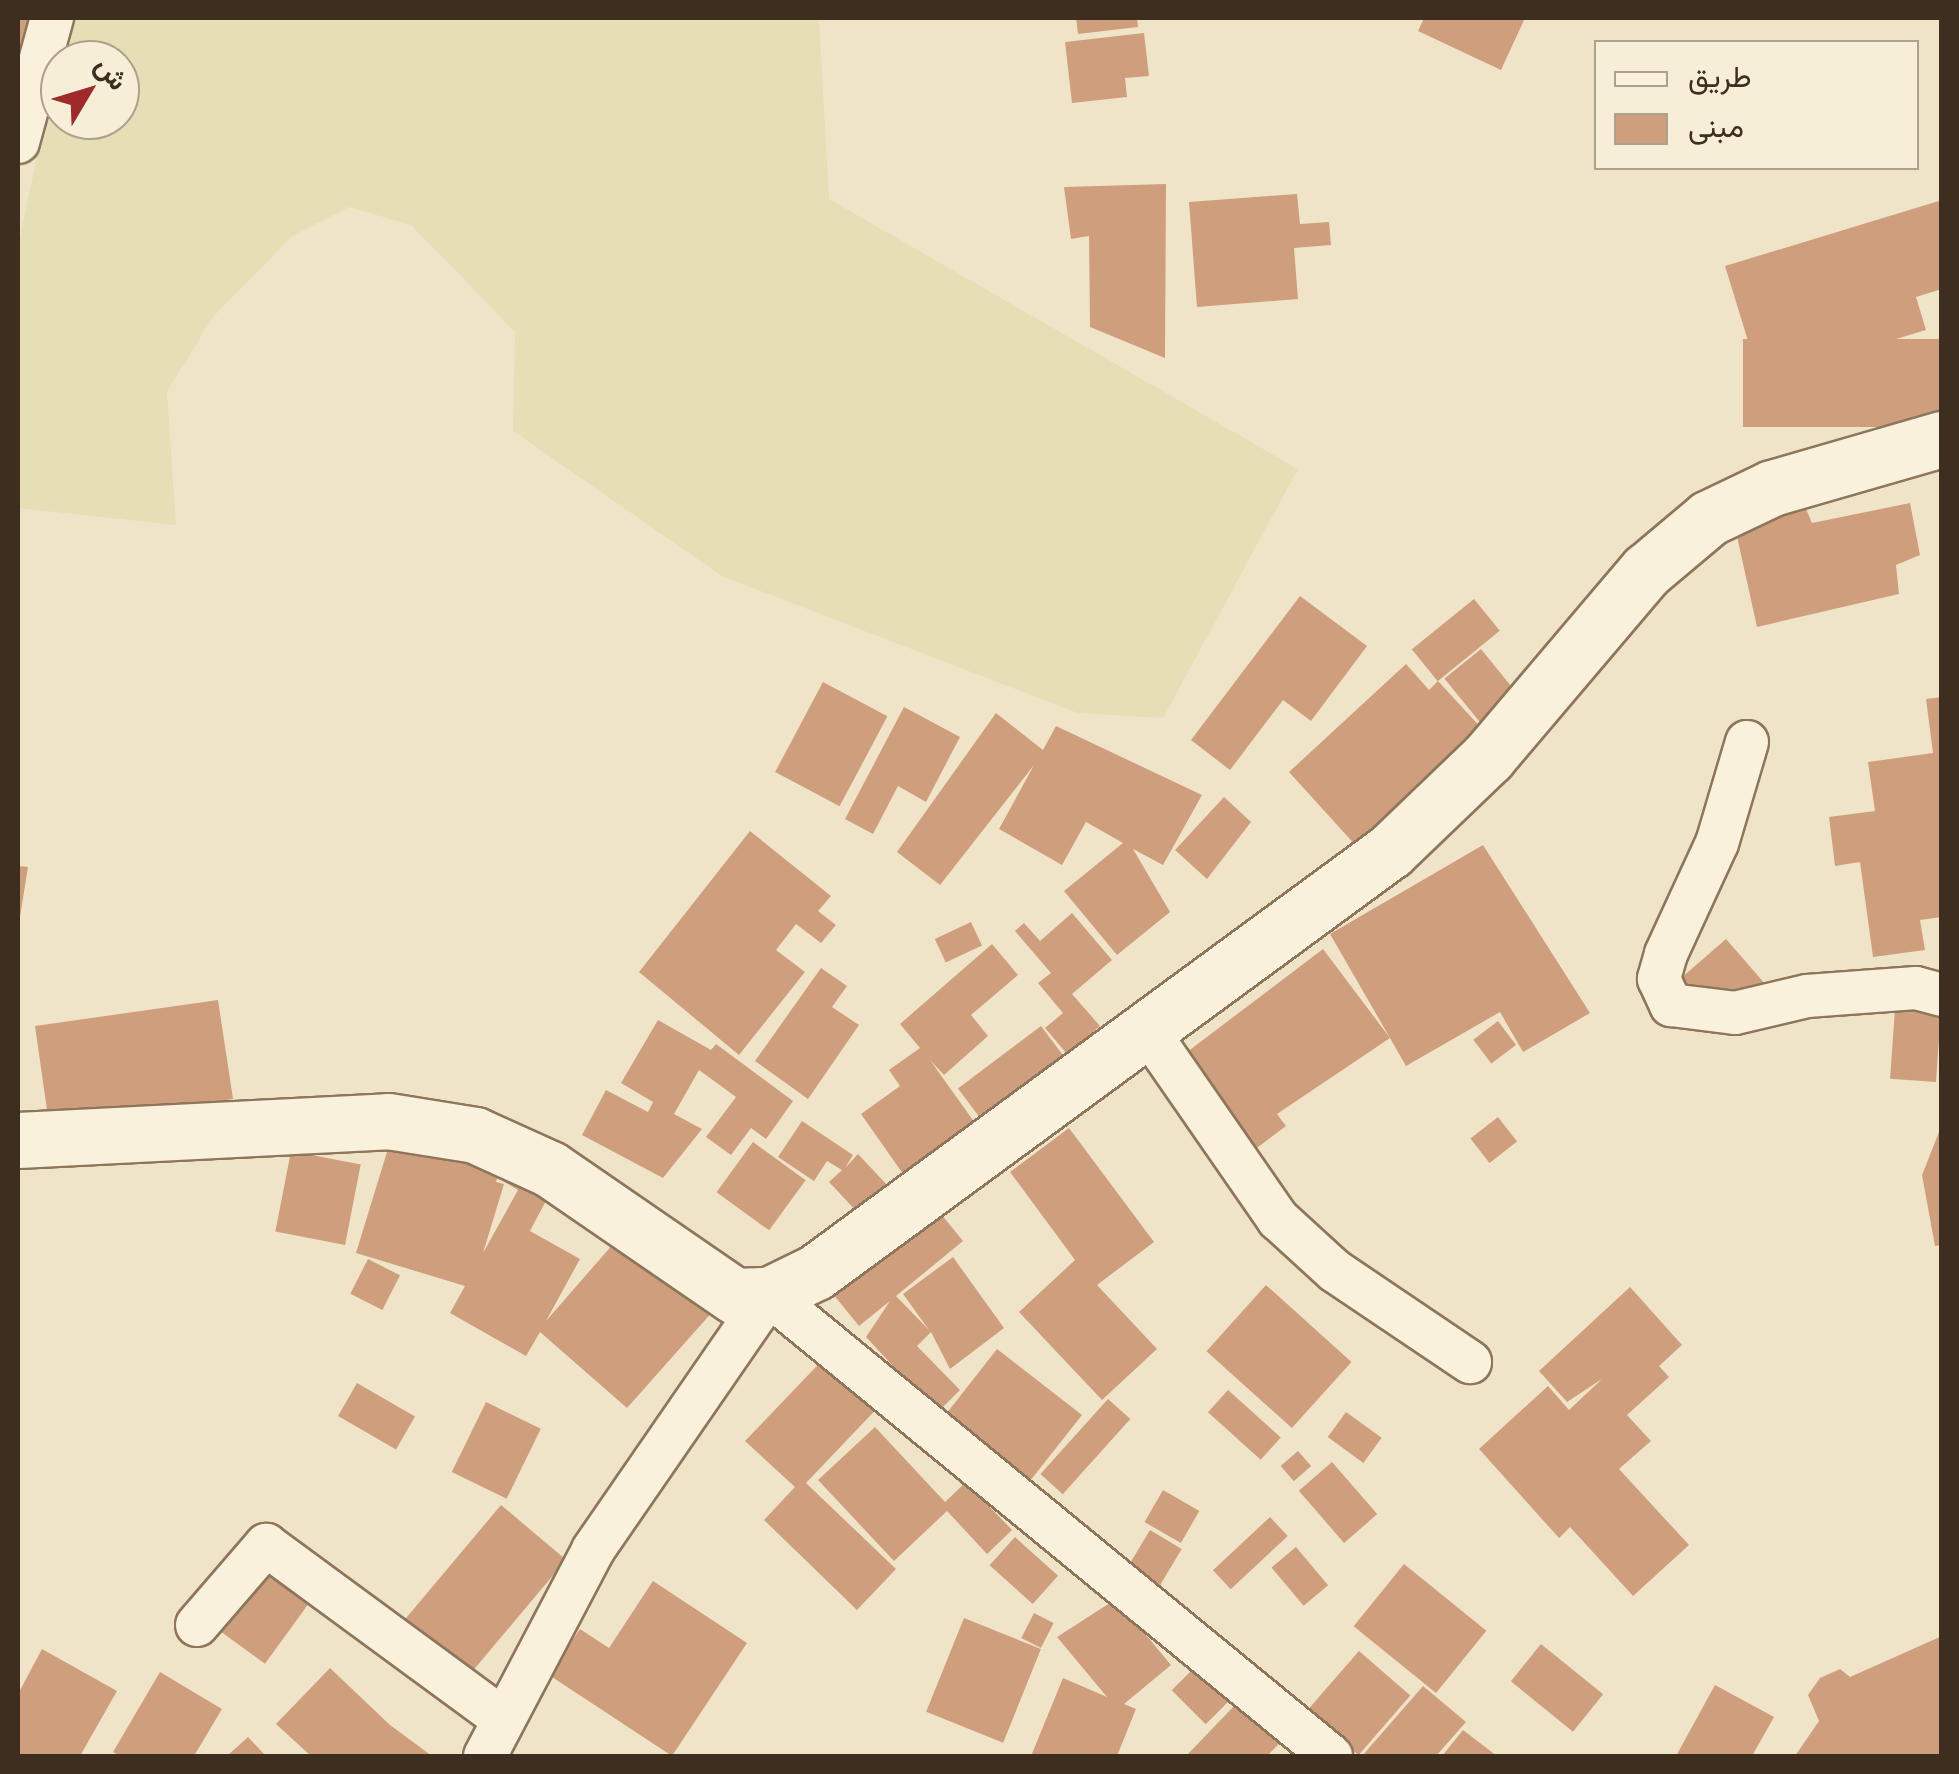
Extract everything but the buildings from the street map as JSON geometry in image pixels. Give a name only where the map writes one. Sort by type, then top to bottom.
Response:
[{"type":"street","points":[[18,142],[52,18]]},
{"type":"street","points":[[18,1140],[388,1121],[475,1135],[550,1169],[735,1296],[769,1295],[816,1272],[1390,850],[1488,757],[1646,571],[1710,518],[1772,488],[1942,440]]},
{"type":"street","points":[[1747,742],[1717,842],[1666,954],[1659,980],[1671,1005],[1735,1013],[1807,996],[1916,988],[1942,994]]},
{"type":"street","points":[[1145,1027],[1278,1219],[1336,1271],[1470,1362]]},
{"type":"street","points":[[485,1756],[500,1716],[672,1426],[769,1295]]},
{"type":"street","points":[[769,1295],[1331,1756]]},
{"type":"street","points":[[197,1625],[266,1545],[500,1716]]},
{"type":"shaded area","points":[[66,18],[819,18],[829,199],[1298,469],[1163,718],[1078,713],[722,576],[513,431],[515,332],[411,225],[349,207],[292,236],[212,318],[167,392],[176,525],[18,508],[18,247],[40,140],[140,140],[140,40],[61,40]]}]
